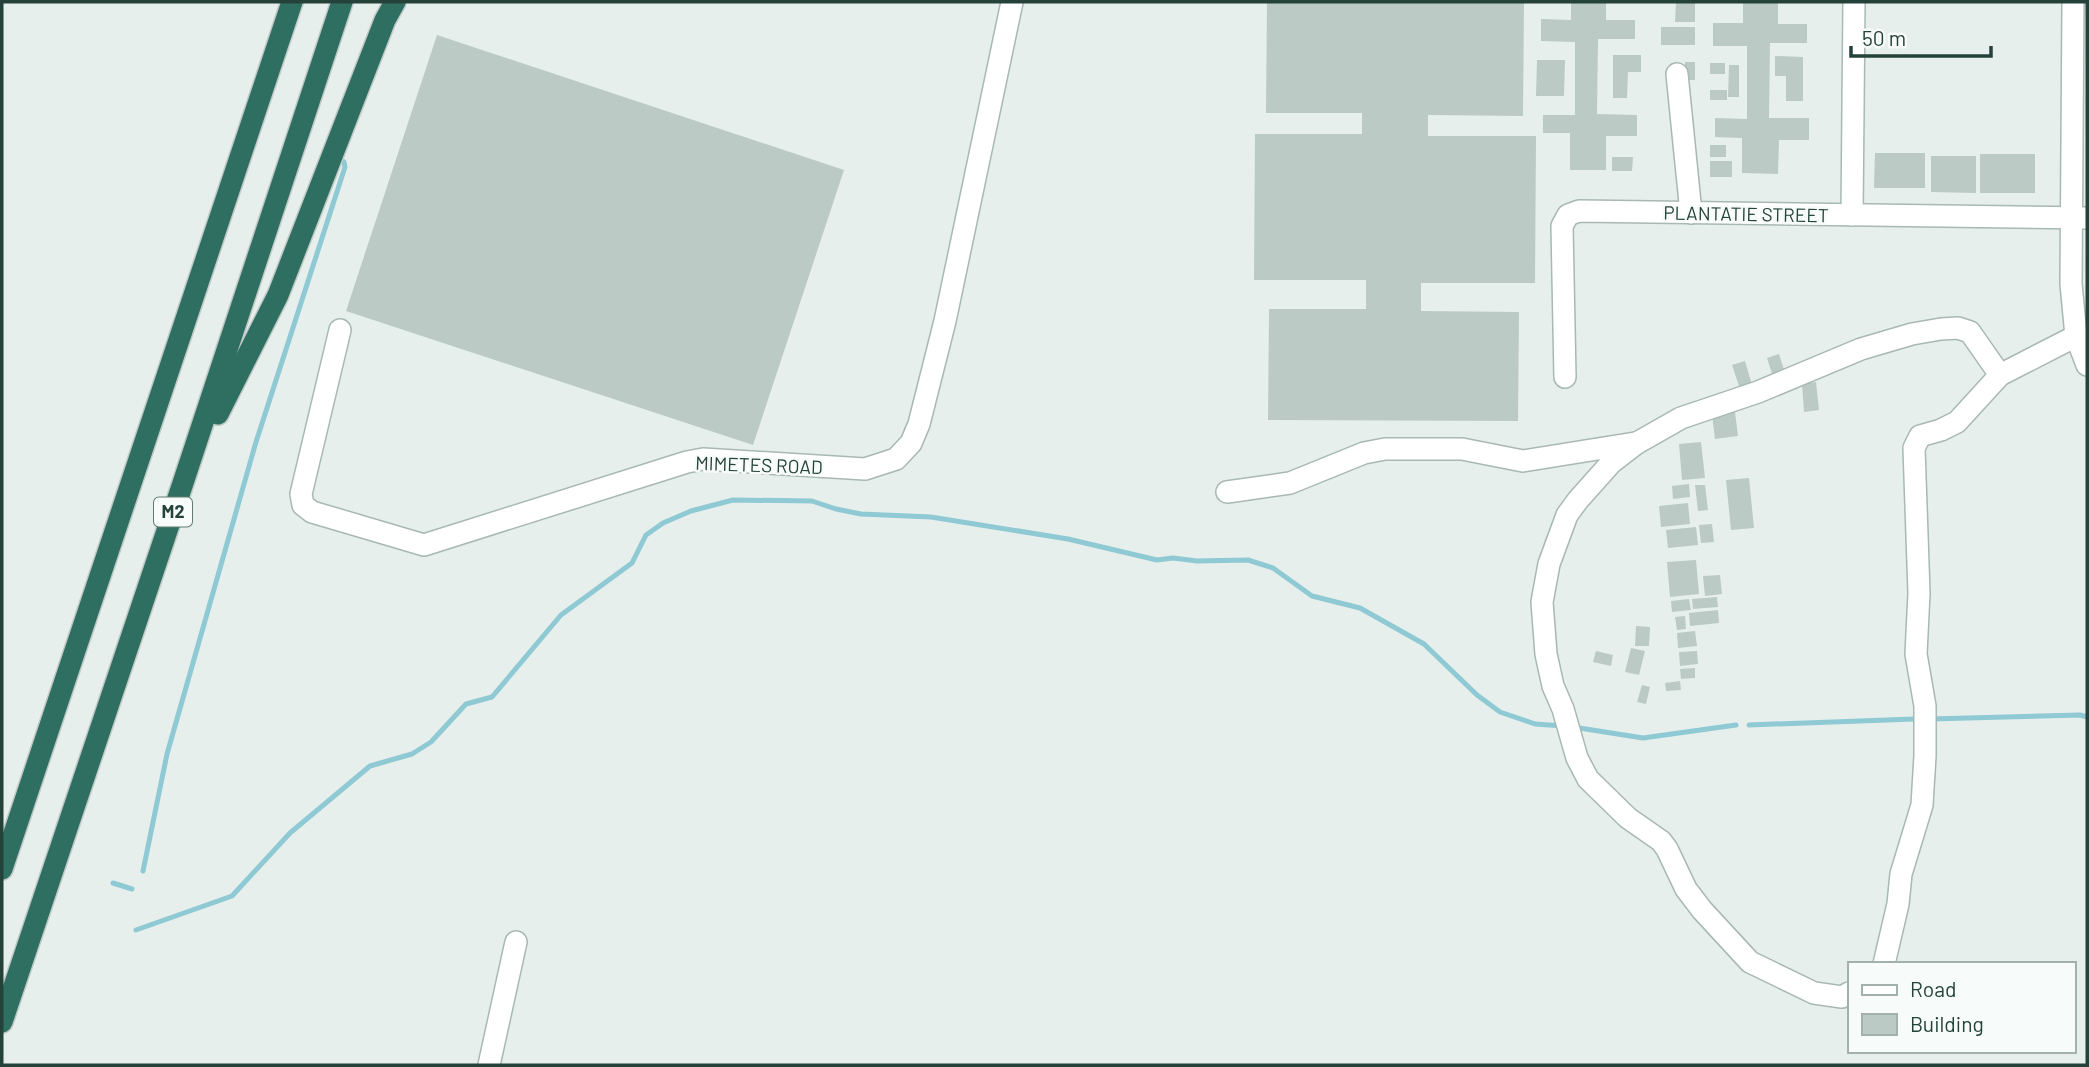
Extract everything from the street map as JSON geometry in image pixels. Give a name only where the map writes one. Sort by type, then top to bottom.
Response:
[{"type":"highway","name":"M2","points":[[2,869],[292,2]]},
{"type":"highway","name":"M2","points":[[2,1022],[342,2]]},
{"type":"highway","points":[[183,483],[278,295],[385,20],[395,2]]},
{"type":"street","name":"MIMETES ROAD","points":[[340,330],[301,494],[303,505],[312,512],[424,545],[703,459],[864,469],[896,459],[911,443],[928,393],[1012,2]]},
{"type":"street","points":[[1852,215],[1854,2]]},
{"type":"street","points":[[2073,2],[2078,218],[2072,313],[2076,336],[2087,365]]},
{"type":"street","points":[[1677,74],[1691,214]]},
{"type":"street","name":"PLANTATIE STREET","points":[[1565,377],[1562,226],[1568,215],[1579,211],[2078,218]]},
{"type":"street","points":[[1848,994],[1842,997],[1814,993],[1750,962],[1686,889],[1661,841],[1635,824],[1588,779],[1577,758],[1563,709],[1553,686],[1546,654],[1542,602],[1549,564],[1567,515],[1611,463],[1637,443],[1681,418],[1758,392],[1861,349],[1912,334],[1941,329],[1958,328],[1970,332],[2000,375]]},
{"type":"street","points":[[1884,962],[1898,904],[1901,874],[1922,805],[1926,756],[1925,706],[1916,654],[1919,593],[1914,447],[1920,436],[1941,430],[1966,414],[2000,375],[2076,336]]},
{"type":"street","points":[[1227,492],[1290,482],[1364,453],[1385,449],[1462,449],[1523,461],[1637,443]]},
{"type":"street","points":[[489,1065],[516,942]]},
{"type":"building","points":[[1267,2],[1524,2],[1523,116],[1428,115],[1428,136],[1536,136],[1535,283],[1421,283],[1421,311],[1519,312],[1518,421],[1268,420],[1269,309],[1366,309],[1366,280],[1254,280],[1255,134],[1362,134],[1362,113],[1266,113]]},
{"type":"building","points":[[1571,2],[1606,2],[1606,20],[1635,20],[1635,39],[1598,39],[1597,114],[1637,115],[1637,136],[1606,136],[1606,170],[1570,170],[1570,133],[1543,133],[1543,115],[1575,115],[1575,42],[1541,41],[1541,19],[1571,20]]},
{"type":"building","points":[[1676,2],[1695,2],[1695,22],[1675,22]]},
{"type":"building","points":[[1743,2],[1778,2],[1778,24],[1807,24],[1807,43],[1770,43],[1769,118],[1809,118],[1809,140],[1779,140],[1778,174],[1742,173],[1742,138],[1715,137],[1715,118],[1747,119],[1747,46],[1713,46],[1713,23],[1743,23]]},
{"type":"building","points":[[1661,27],[1695,27],[1695,45],[1661,45]]},
{"type":"building","points":[[437,35],[844,170],[753,445],[346,311]]},
{"type":"building","points":[[1613,55],[1641,55],[1641,72],[1628,72],[1627,98],[1613,98]]},
{"type":"building","points":[[1775,56],[1803,57],[1803,101],[1786,101],[1786,76],[1775,76]]},
{"type":"building","points":[[1537,60],[1565,60],[1564,96],[1536,96]]},
{"type":"building","points":[[1685,62],[1695,62],[1695,80],[1685,80]]},
{"type":"building","points":[[1710,63],[1725,63],[1725,74],[1710,74]]},
{"type":"building","points":[[1729,65],[1739,65],[1739,97],[1728,97]]},
{"type":"building","points":[[1710,90],[1727,90],[1727,100],[1710,100]]},
{"type":"building","points":[[1710,145],[1726,145],[1726,157],[1710,157]]},
{"type":"building","points":[[1875,153],[1925,153],[1925,188],[1874,188]]},
{"type":"building","points":[[1980,154],[2035,154],[2035,193],[1980,193]]},
{"type":"building","points":[[1931,156],[1976,156],[1976,193],[1931,192]]},
{"type":"building","points":[[1612,157],[1633,157],[1632,171],[1612,171]]},
{"type":"building","points":[[1710,161],[1732,161],[1732,177],[1710,177]]},
{"type":"building","points":[[1779,354],[1785,373],[1773,377],[1767,358]]},
{"type":"building","points":[[1745,361],[1752,385],[1740,389],[1732,365]]},
{"type":"building","points":[[1816,382],[1819,410],[1804,412],[1802,384]]},
{"type":"building","points":[[1735,412],[1738,436],[1715,439],[1712,415]]},
{"type":"building","points":[[1701,442],[1705,478],[1682,480],[1679,444]]},
{"type":"building","points":[[1749,478],[1754,528],[1731,530],[1726,480]]},
{"type":"building","points":[[1689,484],[1690,497],[1673,499],[1672,486]]},
{"type":"building","points":[[1695,485],[1705,485],[1708,510],[1698,511]]},
{"type":"building","points":[[1688,503],[1690,524],[1661,527],[1659,506]]},
{"type":"building","points":[[1712,524],[1714,542],[1701,543],[1699,525]]},
{"type":"building","points":[[1696,527],[1698,545],[1668,548],[1666,530]]},
{"type":"building","points":[[1696,560],[1699,594],[1670,597],[1667,562]]},
{"type":"building","points":[[1720,575],[1722,594],[1705,596],[1703,576]]},
{"type":"building","points":[[1717,597],[1718,607],[1693,609],[1692,599]]},
{"type":"building","points":[[1689,599],[1691,610],[1672,612],[1671,601]]},
{"type":"building","points":[[1718,610],[1719,623],[1690,626],[1689,613]]},
{"type":"building","points":[[1685,616],[1686,629],[1677,630],[1675,617]]},
{"type":"building","points":[[1636,626],[1650,627],[1649,646],[1635,646]]},
{"type":"building","points":[[1695,631],[1697,646],[1678,648],[1677,633]]},
{"type":"building","points":[[1631,648],[1645,651],[1639,675],[1625,672]]},
{"type":"building","points":[[1596,651],[1613,655],[1611,666],[1593,662]]},
{"type":"building","points":[[1697,651],[1698,664],[1680,666],[1679,652]]},
{"type":"building","points":[[1695,668],[1695,678],[1681,679],[1680,669]]},
{"type":"building","points":[[1680,681],[1681,690],[1666,691],[1665,683]]},
{"type":"building","points":[[1642,685],[1650,687],[1646,704],[1637,702]]},
{"type":"waterway","points":[[143,871],[167,754],[256,442],[345,167],[340,159]]},
{"type":"waterway","points":[[136,930],[232,896],[290,833],[370,766],[412,754],[431,742],[466,704],[492,697],[561,615],[632,563],[646,535],[663,523],[691,511],[733,500],[812,501],[861,514],[931,517],[1068,539],[1157,560],[1248,560],[1273,568],[1312,596],[1360,608],[1424,644],[1477,695],[1500,712],[1535,724],[1564,726]]},
{"type":"waterway","points":[[1930,719],[2087,717]]},
{"type":"waterway","points":[[1749,725],[1914,719]]},
{"type":"waterway","points":[[1573,727],[1643,738],[1736,725]]},
{"type":"waterway","points":[[113,883],[132,889]]}]
